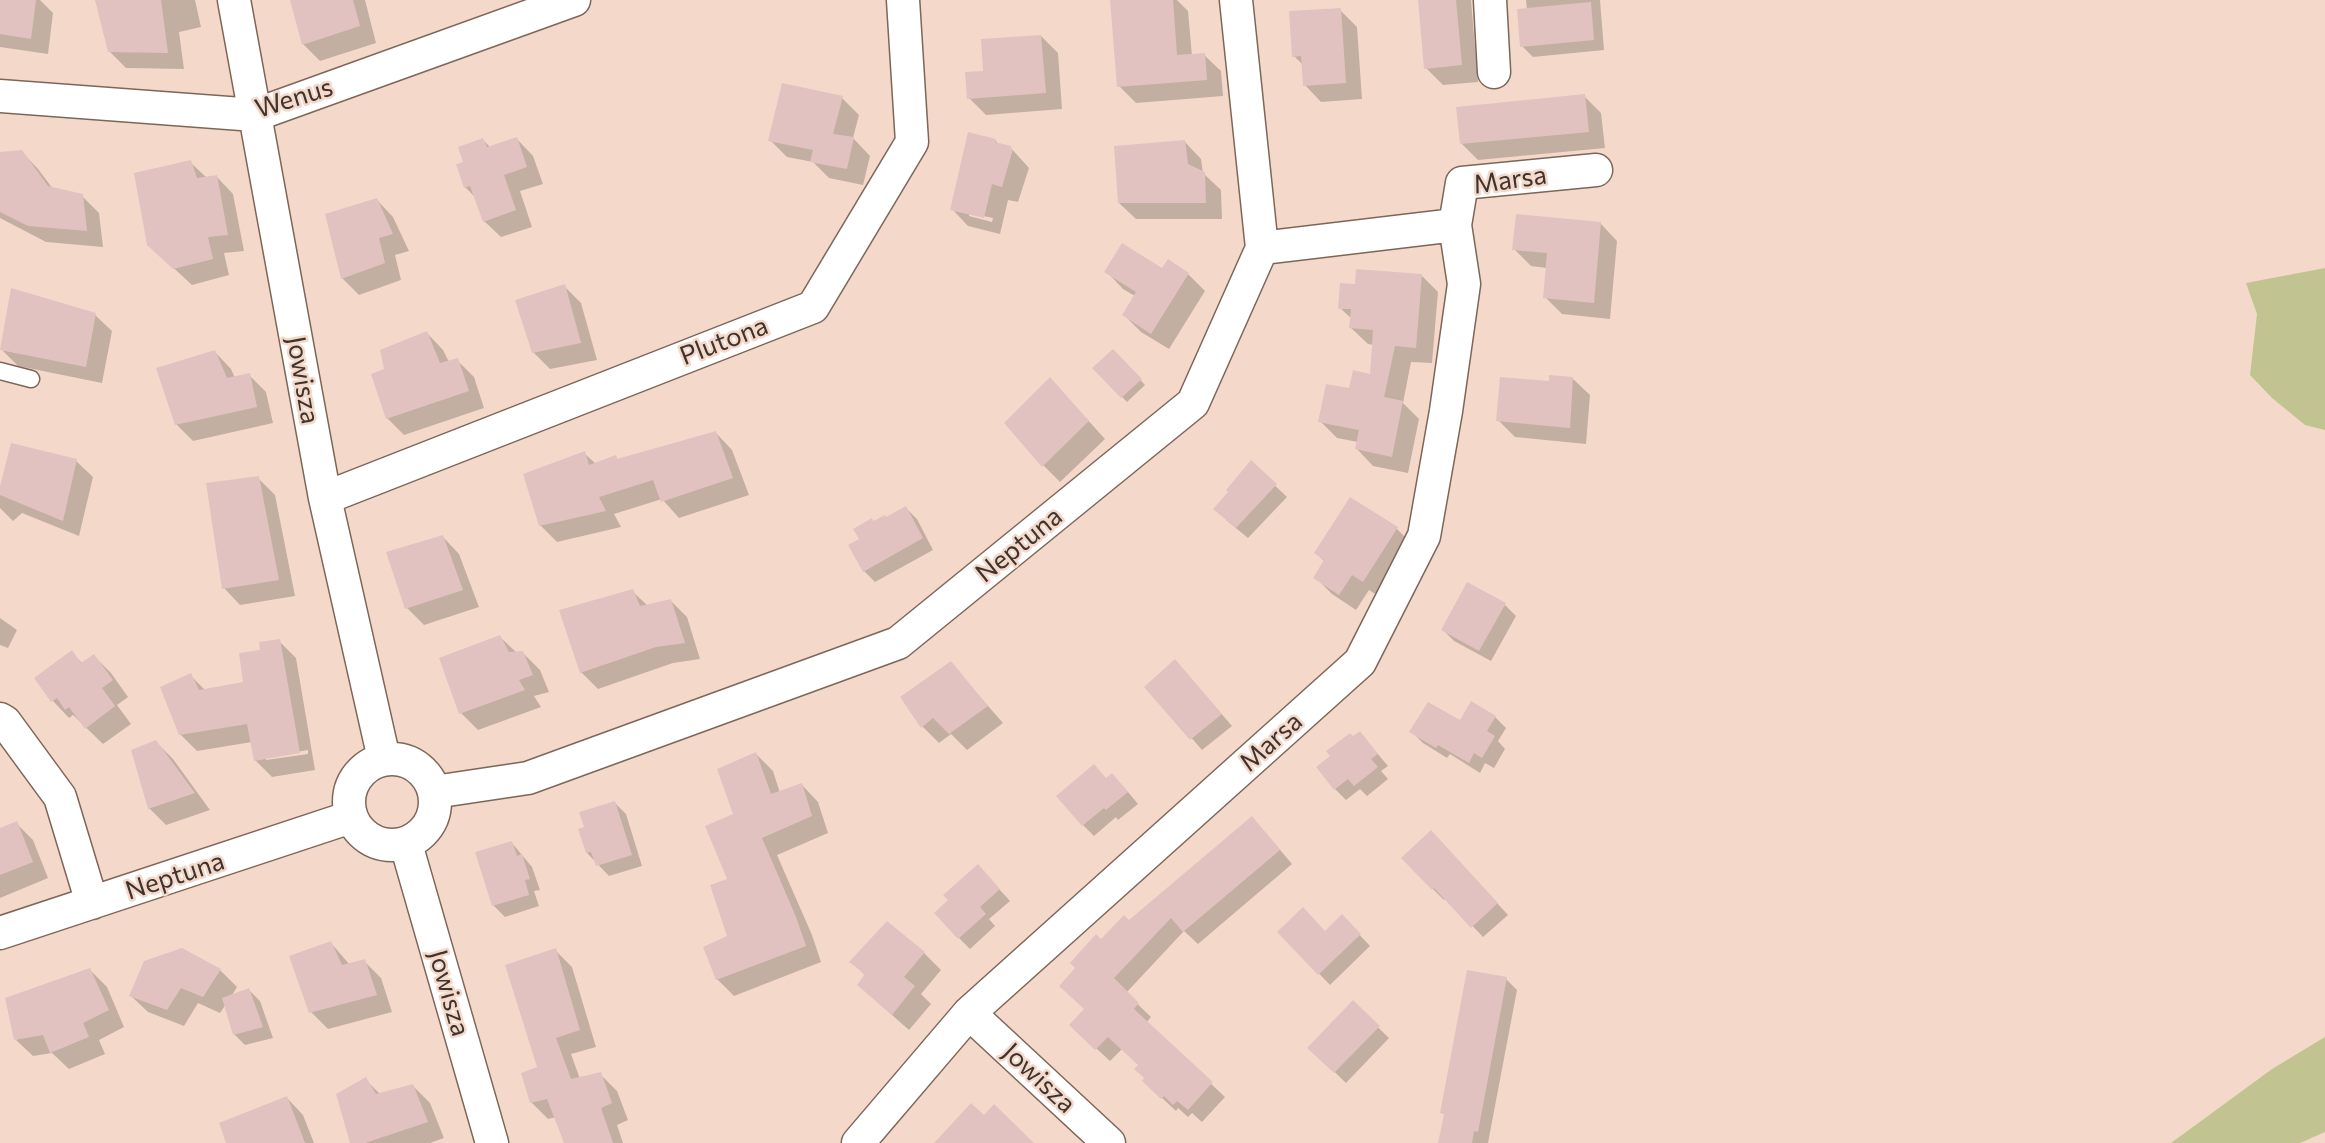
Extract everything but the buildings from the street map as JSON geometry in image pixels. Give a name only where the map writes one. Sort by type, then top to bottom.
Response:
[{"type":"street","name":"Jowisza","points":[[234,0],[325,498],[384,759]]},
{"type":"street","name":"Wenus","points":[[0,96],[254,115],[574,0]]},
{"type":"street","name":"Plutona","points":[[325,498],[813,307],[912,142],[903,0]]},
{"type":"street","name":"Neptuna","points":[[434,792],[528,778],[898,643],[1193,403],[1262,248],[1236,0]]},
{"type":"street","points":[[1490,0],[1494,72]]},
{"type":"street","name":"Marsa","points":[[858,1143],[970,1013],[1360,662],[1424,536],[1446,411],[1464,284],[1455,225],[1462,183],[1596,170]]},
{"type":"street","name":"Marsa","points":[[1262,248],[1455,225]]},
{"type":"street","points":[[0,719],[5,722],[60,797],[92,903]]},
{"type":"street","points":[[384,759],[401,759],[416,765],[427,776],[434,792],[434,813],[424,832],[406,844],[389,846],[373,842],[359,832],[351,817],[348,799],[354,780],[366,766],[384,759]]},
{"type":"street","name":"Neptuna","points":[[0,933],[351,817]]},
{"type":"street","name":"Jowisza","points":[[406,844],[492,1143]]},
{"type":"street","name":"Jowisza","points":[[970,1013],[1110,1143]]},
{"type":"lane","points":[[0,371],[31,379]]},
{"type":"green space","points":[[2325,268],[2325,430],[2305,425],[2272,398],[2250,375],[2257,314],[2246,283]]},
{"type":"green space","points":[[2325,1037],[2325,1132],[2300,1143],[2171,1143],[2272,1069]]}]
